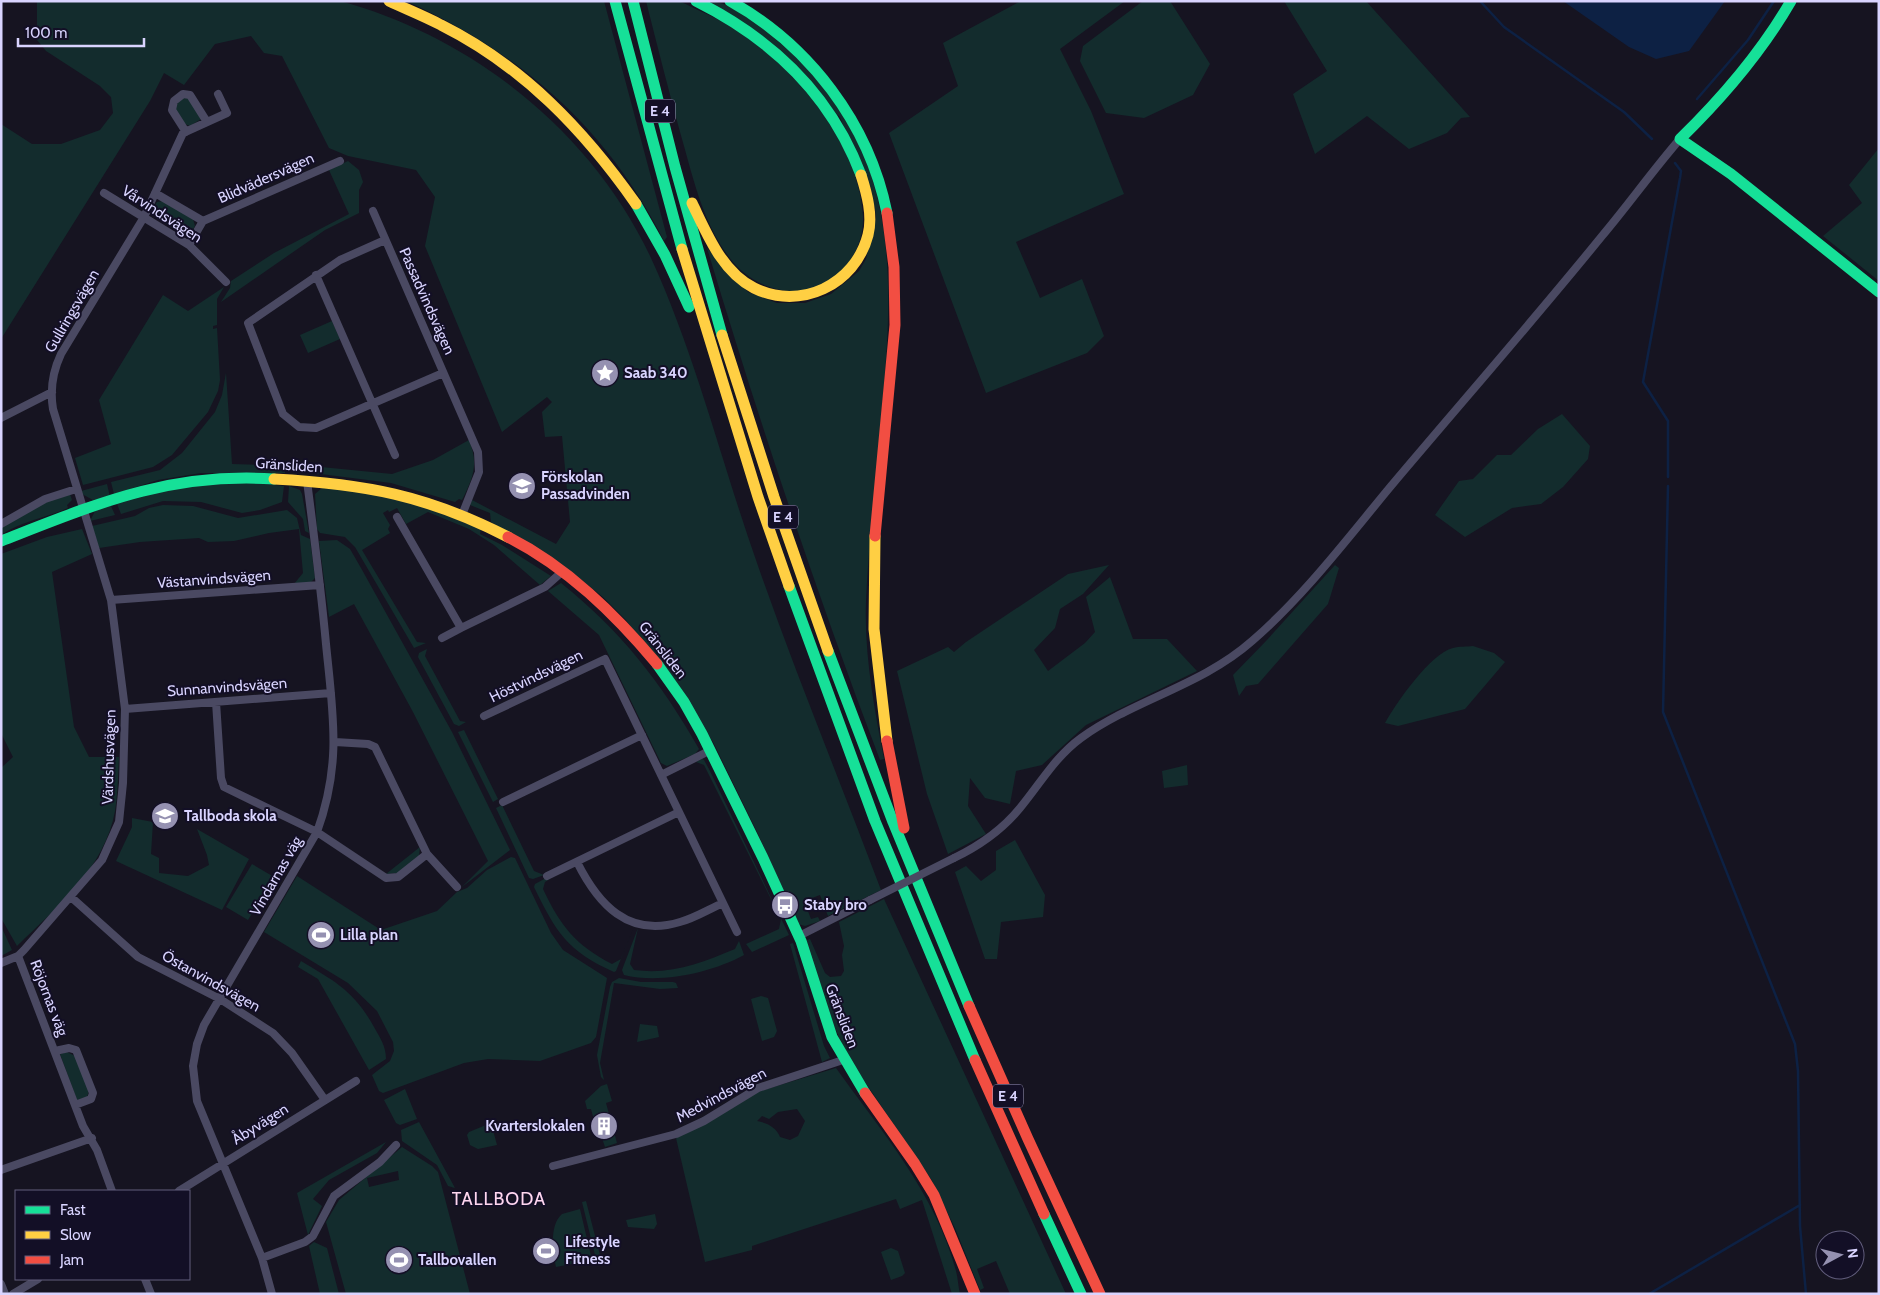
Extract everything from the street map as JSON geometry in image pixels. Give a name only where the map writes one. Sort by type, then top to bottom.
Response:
[{"type":"main road","points":[[389,1],[432,20],[491,54],[540,91],[595,145],[615,170],[650,225],[675,273],[718,377]]},
{"type":"main road","name":"E 4","points":[[615,1],[645,122],[718,377],[790,596],[849,757],[975,1063],[1037,1202],[1081,1294]]},
{"type":"main road","name":"E 4","points":[[633,1],[700,258],[759,449],[811,600],[914,874],[991,1056],[1053,1196],[1100,1294]]},
{"type":"main road","points":[[675,165],[704,229],[720,256],[735,275],[760,292],[788,298],[818,293],[837,284],[845,277],[862,253],[868,234],[870,215],[866,194],[851,149],[830,111],[803,76],[771,46],[734,20],[696,1]]},
{"type":"main road","points":[[730,1],[781,35],[820,73],[834,92],[867,150],[882,190],[892,232],[896,278],[895,338],[875,528],[873,632],[883,722],[914,874]]},
{"type":"main road","points":[[1791,1],[1772,34],[1703,117],[1680,138],[1731,174],[1879,292]]},
{"type":"main road","name":"Gränsliden","points":[[1,541],[82,510],[159,486],[198,479],[227,477],[307,481],[387,491],[462,515],[519,543],[592,594],[640,643],[669,679],[711,750],[799,936],[826,1024],[843,1060],[926,1181],[944,1217],[975,1294]]},
{"type":"street","points":[[207,122],[190,95],[183,94],[174,101],[172,110],[186,132],[227,113],[218,94]]},
{"type":"street","name":"Gullringsvägen","points":[[82,510],[53,409],[52,392],[61,354],[144,217],[183,133],[186,132]]},
{"type":"street","points":[[799,936],[954,858],[990,837],[1005,824],[1053,764],[1079,739],[1118,716],[1199,678],[1230,659],[1268,626],[1321,569],[1603,235],[1680,138]]},
{"type":"street","name":"Blidvädersvägen","points":[[203,221],[340,160]]},
{"type":"street","name":"Vårvindsvägen","points":[[104,193],[189,244],[226,282]]},
{"type":"street","points":[[155,193],[203,221],[189,244]]},
{"type":"street","name":"Passadvindsvägen","points":[[373,211],[479,458],[479,472],[462,515]]},
{"type":"street","name":"Passadvindsvägen","points":[[386,240],[340,260],[248,323],[283,414],[298,427],[312,429],[444,373]]},
{"type":"street","points":[[316,275],[395,455]]},
{"type":"street","points":[[1,418],[52,392]]},
{"type":"street","name":"Vindarnas väg","points":[[272,1294],[262,1258],[197,1101],[193,1078],[195,1055],[200,1034],[317,832],[326,807],[332,780],[335,742],[331,693],[307,481]]},
{"type":"street","points":[[1,524],[45,499],[76,489]]},
{"type":"street","name":"Värdshusvägen","points":[[1,964],[18,956],[71,897],[102,860],[118,828],[122,791],[125,709],[110,600],[82,510]]},
{"type":"street","points":[[397,517],[461,628]]},
{"type":"street","points":[[442,638],[545,587],[563,572]]},
{"type":"street","name":"Västanvindsvägen","points":[[110,600],[320,586]]},
{"type":"street","name":"Höstvindsvägen","points":[[484,716],[605,659],[738,932]]},
{"type":"street","name":"Sunnanvindsvägen","points":[[125,709],[331,693]]},
{"type":"street","points":[[216,702],[221,778],[224,787],[317,832],[390,879],[398,877],[427,854]]},
{"type":"street","points":[[503,802],[642,735]]},
{"type":"street","points":[[335,742],[368,744],[375,747],[427,854],[457,887]]},
{"type":"street","points":[[661,775],[711,750]]},
{"type":"street","points":[[547,876],[679,812]]},
{"type":"street","points":[[577,862],[588,883],[604,905],[638,924],[659,925],[680,922],[723,903]]},
{"type":"street","name":"Östanvindsvägen","points":[[71,897],[138,957],[220,999],[261,1024],[284,1042],[325,1100]]},
{"type":"street","name":"Röjornas väg","points":[[18,956],[83,1126],[92,1138],[112,1190]]},
{"type":"street","name":"Röjornas väg","points":[[55,1051],[74,1048],[81,1063],[92,1097],[75,1105]]},
{"type":"street","name":"Medvindsvägen","points":[[553,1166],[676,1134],[695,1126],[758,1088],[843,1060]]},
{"type":"street","name":"Åbyvägen","points":[[181,1190],[356,1081]]},
{"type":"street","points":[[1,1170],[92,1138]]},
{"type":"street","points":[[262,1258],[305,1242],[313,1236],[334,1196],[380,1162],[396,1144]]},
{"type":"street","points":[[13,1294],[36,1280]]},
{"type":"street","points":[[144,1280],[151,1294]]},
{"type":"street","points":[[1,1284],[5,1294]]},
{"type":"green space","points":[[37,1],[340,1],[389,17],[436,39],[481,65],[523,96],[562,131],[596,170],[626,212],[651,258],[667,295],[695,371],[744,525],[772,604],[881,890],[828,916],[820,895],[804,901],[811,919],[818,917],[820,921],[805,926],[798,924],[758,834],[713,742],[626,620],[603,597],[560,563],[491,522],[490,513],[470,505],[472,500],[556,544],[570,522],[562,436],[545,437],[542,412],[552,402],[547,397],[502,432],[425,246],[435,197],[416,170],[348,156],[329,148],[282,56],[264,53],[251,36],[215,44],[184,85],[164,73],[150,101],[1,339],[1,124],[32,144],[61,144],[100,130],[113,113],[111,97],[100,86],[46,51],[37,40]]},
{"type":"green space","points":[[406,1],[604,1],[667,237],[664,241],[641,200],[616,163],[588,129],[557,98],[523,70],[487,45],[448,22]]},
{"type":"green space","points":[[646,1],[678,1],[728,25],[756,44],[783,68],[808,94],[829,123],[846,153],[858,185],[863,216],[861,236],[854,254],[849,263],[835,277],[814,288],[787,291],[761,283],[749,276],[738,268],[729,257],[712,228],[699,197]]},
{"type":"green space","points":[[709,1],[718,2],[746,17],[780,43],[812,75],[841,112],[852,132],[863,153],[877,196],[886,246],[888,321],[869,550],[866,621],[871,680],[884,759],[880,760],[789,506],[707,248],[748,292],[777,303],[805,303],[831,294],[859,271],[866,259],[876,218],[875,208],[840,117]]},
{"type":"green space","points":[[1021,1],[1125,1],[1060,49],[1091,111],[1124,194],[1016,242],[1040,298],[1082,279],[1104,336],[1087,353],[986,393],[889,133],[958,86],[943,43]]},
{"type":"green space","points":[[1143,1],[1170,1],[1210,64],[1193,95],[1144,118],[1106,113],[1080,61],[1083,46]]},
{"type":"green space","points":[[1284,1],[1366,1],[1470,117],[1461,118],[1447,133],[1409,149],[1367,116],[1315,154],[1293,94],[1327,71]]},
{"type":"green space","points":[[185,97],[189,98],[201,119],[190,126],[185,124],[176,113],[177,104]]},
{"type":"green space","points":[[1879,148],[1879,281],[1823,236],[1862,203],[1849,185]]},
{"type":"green space","points":[[348,161],[359,170],[363,182],[359,190],[359,213],[325,230],[221,302],[230,288],[231,281],[274,253],[349,214],[329,170]]},
{"type":"green space","points":[[163,201],[193,219],[195,226],[191,233],[183,235],[156,217],[154,206],[157,202]]},
{"type":"green space","points":[[224,287],[217,299],[217,325],[213,326],[213,329],[217,328],[220,380],[218,391],[208,412],[172,455],[153,467],[83,485],[75,458],[111,444],[99,400],[163,295],[188,311]]},
{"type":"green space","points":[[332,321],[340,339],[308,353],[300,335]]},
{"type":"green space","points":[[226,373],[232,464],[306,466],[305,470],[285,468],[285,473],[201,473],[158,480],[114,494],[111,482],[160,470],[182,453],[215,412],[222,395]]},
{"type":"green space","points":[[1562,414],[1590,446],[1588,459],[1563,487],[1541,504],[1512,508],[1465,537],[1435,515],[1459,481],[1473,479],[1497,455],[1511,455],[1538,429]]},
{"type":"green space","points":[[469,440],[474,456],[472,478],[462,500],[459,499],[455,502],[391,483],[313,473],[311,469],[311,466],[392,474],[433,460]]},
{"type":"green space","points":[[248,482],[284,486],[282,502],[260,510],[242,513],[201,502],[163,501],[121,514],[117,504],[142,497],[141,494],[200,483]]},
{"type":"green space","points":[[107,484],[110,497],[93,500],[82,494],[81,491]]},
{"type":"green space","points":[[289,486],[300,490],[302,494],[309,533],[305,531],[303,519],[288,502]]},
{"type":"green space","points":[[323,487],[363,490],[404,500],[481,529],[480,534],[502,545],[551,576],[540,585],[494,545],[469,529],[428,512],[406,524],[397,508],[389,512],[388,510],[383,513],[390,525],[388,529],[390,533],[362,550],[417,642],[426,643],[414,648],[355,547],[345,537],[320,533],[317,529],[315,494]]},
{"type":"green space","points":[[70,494],[72,500],[67,505],[68,508],[17,526],[1,535],[1,527],[43,503]]},
{"type":"green space","points":[[112,503],[111,506],[115,515],[90,521],[95,511]]},
{"type":"green space","points":[[163,505],[193,506],[238,518],[287,510],[297,518],[301,535],[310,539],[315,578],[310,583],[294,584],[303,573],[299,529],[269,533],[234,541],[208,542],[199,538],[140,542],[99,548],[92,526],[135,516],[149,508]]},
{"type":"green space","points":[[82,529],[92,554],[52,572],[74,727],[89,757],[119,757],[115,811],[110,832],[90,869],[63,902],[17,946],[1,918],[1,768],[13,757],[1,733],[1,554],[47,537]]},
{"type":"green space","points":[[337,540],[350,549],[361,568],[452,732],[510,850],[462,887],[488,861],[413,712],[354,604],[329,617],[319,541]]},
{"type":"green space","points":[[1109,565],[1083,594],[1060,609],[1055,628],[1034,650],[1048,671],[1085,643],[1095,632],[1086,597],[1110,577],[1133,639],[1167,639],[1197,671],[1086,725],[1042,765],[1016,771],[1010,804],[985,798],[970,778],[968,806],[986,834],[948,854],[927,794],[897,671],[948,647],[954,652],[1068,574]]},
{"type":"green space","points":[[1335,565],[1339,568],[1328,604],[1258,684],[1246,686],[1239,696],[1233,675]]},
{"type":"green space","points":[[561,583],[603,620],[638,659],[685,725],[699,749],[695,754],[667,766],[661,763],[599,635],[548,591]]},
{"type":"green space","points":[[1473,646],[1494,653],[1505,662],[1465,709],[1398,726],[1385,723],[1397,703],[1434,659],[1453,648]]},
{"type":"green space","points":[[427,649],[425,656],[460,721],[466,722],[459,726],[454,724],[418,657],[419,653]]},
{"type":"green space","points":[[464,730],[498,799],[493,802],[458,732]]},
{"type":"green space","points":[[702,759],[710,771],[789,935],[752,952],[746,944],[779,929],[781,919],[704,765],[696,762]]},
{"type":"green space","points":[[1187,765],[1188,785],[1164,788],[1162,771]]},
{"type":"green space","points":[[502,805],[534,871],[544,875],[533,879],[529,878],[496,808]]},
{"type":"green space","points":[[132,818],[153,822],[151,854],[159,858],[159,873],[188,876],[209,865],[197,829],[249,859],[222,910],[116,861],[132,827]]},
{"type":"green space","points":[[1015,840],[1045,895],[1043,917],[1001,922],[997,959],[985,959],[955,872],[966,866],[981,881],[996,870],[996,851]]},
{"type":"green space","points":[[420,847],[419,856],[398,873],[386,874]]},
{"type":"green space","points":[[511,857],[515,858],[551,933],[563,950],[607,978],[596,1037],[591,1043],[540,1061],[488,1059],[464,1063],[383,1093],[379,1091],[372,1075],[390,1061],[394,1051],[393,1042],[377,1011],[348,983],[264,932],[297,876],[381,930],[437,911],[457,892],[467,888],[487,870]]},
{"type":"green space","points":[[252,864],[274,877],[248,920],[226,907]]},
{"type":"green space","points":[[548,877],[550,879],[545,882],[543,889],[563,924],[578,941],[599,957],[612,964],[621,959],[616,971],[614,972],[598,964],[574,948],[557,928],[534,887],[535,884]]},
{"type":"green space","points":[[884,899],[1066,1294],[1010,1294],[996,1261],[977,1269],[984,1288],[980,1290],[955,1228],[931,1179],[850,1060],[836,1031],[805,941],[810,939],[825,973],[830,977],[841,976],[844,971],[842,955],[844,946],[839,922]]},
{"type":"green space","points":[[1,926],[12,950],[1,956]]},
{"type":"green space","points":[[638,928],[630,964],[634,970],[661,971],[686,967],[735,949],[739,941],[744,955],[716,967],[685,975],[653,978],[624,975],[622,970]]},
{"type":"green space","points":[[793,943],[824,1046],[830,1058],[822,1062],[790,944]]},
{"type":"green space","points":[[301,961],[343,988],[359,1004],[380,1039],[385,1050],[386,1059],[369,1070],[318,979],[298,967]]},
{"type":"green space","points":[[619,978],[641,982],[673,982],[676,983],[678,988],[660,989],[614,983],[600,1063],[604,1080],[601,1077],[597,1055],[610,987],[612,982]]},
{"type":"green space","points":[[761,996],[768,998],[777,1031],[774,1037],[762,1041],[751,999]]},
{"type":"green space","points":[[640,1024],[657,1026],[659,1037],[637,1042]]},
{"type":"green space","points":[[67,1052],[75,1056],[89,1091],[87,1097],[77,1100],[60,1054]]},
{"type":"green space","points":[[836,1068],[905,1164],[921,1190],[947,1243],[956,1271],[960,1294],[952,1294],[922,1200],[900,1209],[896,1199],[752,1246],[752,1250],[705,1262],[676,1138],[709,1122],[760,1091]],"holes":[[[797,1109],[805,1121],[798,1136],[790,1140],[780,1137],[771,1126],[757,1121],[762,1116],[769,1119],[778,1112]]]},
{"type":"green space","points":[[607,1084],[612,1101],[606,1103],[617,1143],[605,1147],[602,1138],[599,1139],[591,1109],[587,1109],[585,1101],[601,1086]]},
{"type":"green space","points":[[405,1089],[417,1119],[400,1125],[396,1123],[384,1100]]},
{"type":"green space","points":[[419,1122],[455,1188],[448,1186],[437,1165],[402,1141],[401,1130]]},
{"type":"green space","points":[[491,1123],[497,1145],[478,1149],[470,1145],[467,1135],[469,1132]]},
{"type":"green space","points":[[386,1142],[377,1153],[329,1180],[313,1199],[322,1206],[308,1235],[297,1193]]},
{"type":"green space","name":"Tallbovallen","points":[[402,1147],[432,1166],[438,1172],[470,1294],[346,1294],[326,1222],[339,1200]],"holes":[[[398,1171],[399,1180],[369,1187],[367,1178]]]},
{"type":"green space","points":[[586,1201],[601,1259],[596,1259],[582,1202]]},
{"type":"green space","points":[[580,1209],[592,1260],[556,1267],[553,1239],[555,1225],[562,1214]]},
{"type":"green space","points":[[655,1214],[657,1224],[654,1229],[628,1227],[626,1220]]},
{"type":"green space","points":[[314,1242],[327,1248],[339,1294],[320,1294],[309,1246]]},
{"type":"green space","points":[[891,1248],[898,1251],[905,1273],[891,1280],[881,1252]]},
{"type":"water","points":[[1563,1],[1725,1],[1689,51],[1656,59],[1629,47]]},
{"type":"waterway","points":[[1480,1],[1504,27],[1624,112],[1652,139]]},
{"type":"waterway","points":[[1697,99],[1748,40],[1774,1]]},
{"type":"waterway","points":[[1668,477],[1668,421],[1643,382],[1680,178],[1681,171],[1675,163]]},
{"type":"waterway","points":[[1668,486],[1663,712],[1795,1044],[1798,1071],[1800,1226],[1806,1294]]},
{"type":"waterway","points":[[1649,1294],[1800,1205]]},
{"type":"traffic: fast","points":[[615,1],[682,249]]},
{"type":"traffic: fast","points":[[633,1],[675,167],[722,335]]},
{"type":"traffic: fast","points":[[696,1],[750,33],[796,72],[833,119],[861,175]]},
{"type":"traffic: fast","points":[[730,1],[759,19],[785,40],[810,64],[831,90],[850,118],[866,148],[878,180],[887,213]]},
{"type":"traffic: fast","points":[[1791,1],[1767,39],[1740,74],[1680,139],[1731,174],[1879,292]]},
{"type":"traffic: fast","points":[[636,204],[665,255],[689,307]]},
{"type":"traffic: fast","points":[[1,541],[101,503],[134,493],[200,481],[236,478],[274,479]]},
{"type":"traffic: fast","points":[[789,586],[875,821],[975,1060]]},
{"type":"traffic: fast","points":[[828,651],[893,822],[969,1006]]},
{"type":"traffic: fast","points":[[657,664],[684,702],[702,734],[763,858],[801,941],[832,1037],[865,1093]]},
{"type":"traffic: fast","points":[[1044,1214],[1081,1294]]},
{"type":"traffic: slow","points":[[389,1],[471,41],[525,80],[573,126],[636,204]]},
{"type":"traffic: slow","points":[[692,203],[724,262],[743,281],[754,288],[772,294],[789,296],[807,295],[823,289],[838,280],[851,268],[861,253],[868,235],[870,220],[867,197],[861,175]]},
{"type":"traffic: slow","points":[[682,249],[758,497],[789,586]]},
{"type":"traffic: slow","points":[[722,335],[774,497],[828,651]]},
{"type":"traffic: slow","points":[[274,479],[337,484],[394,494],[450,511],[508,537]]},
{"type":"traffic: slow","points":[[875,536],[874,629],[887,741]]},
{"type":"traffic: jam","points":[[875,536],[895,325],[894,267],[887,213]]},
{"type":"traffic: jam","points":[[508,537],[550,562],[589,593],[624,627],[657,664]]},
{"type":"traffic: jam","points":[[887,741],[904,828]]},
{"type":"traffic: jam","points":[[969,1006],[1100,1294]]},
{"type":"traffic: jam","points":[[975,1060],[1044,1214]]},
{"type":"traffic: jam","points":[[865,1093],[915,1164],[934,1195],[975,1294]]},
{"type":"place","name":"Saab 340","points":[[605,373]]},
{"type":"place","name":"Förskolan Passadvinden","points":[[522,486]]},
{"type":"place","name":"Tallboda skola","points":[[165,816]]},
{"type":"place","name":"Staby bro","points":[[785,905]]},
{"type":"place","name":"Lilla plan","points":[[321,935]]},
{"type":"place","name":"Kvarterslokalen","points":[[604,1126]]},
{"type":"place","name":"Lifestyle Fitness","points":[[546,1251]]},
{"type":"place","name":"Tallbovallen","points":[[399,1260]]},
{"type":"district","name":"TALLBODA","points":[[499,1199]]}]
